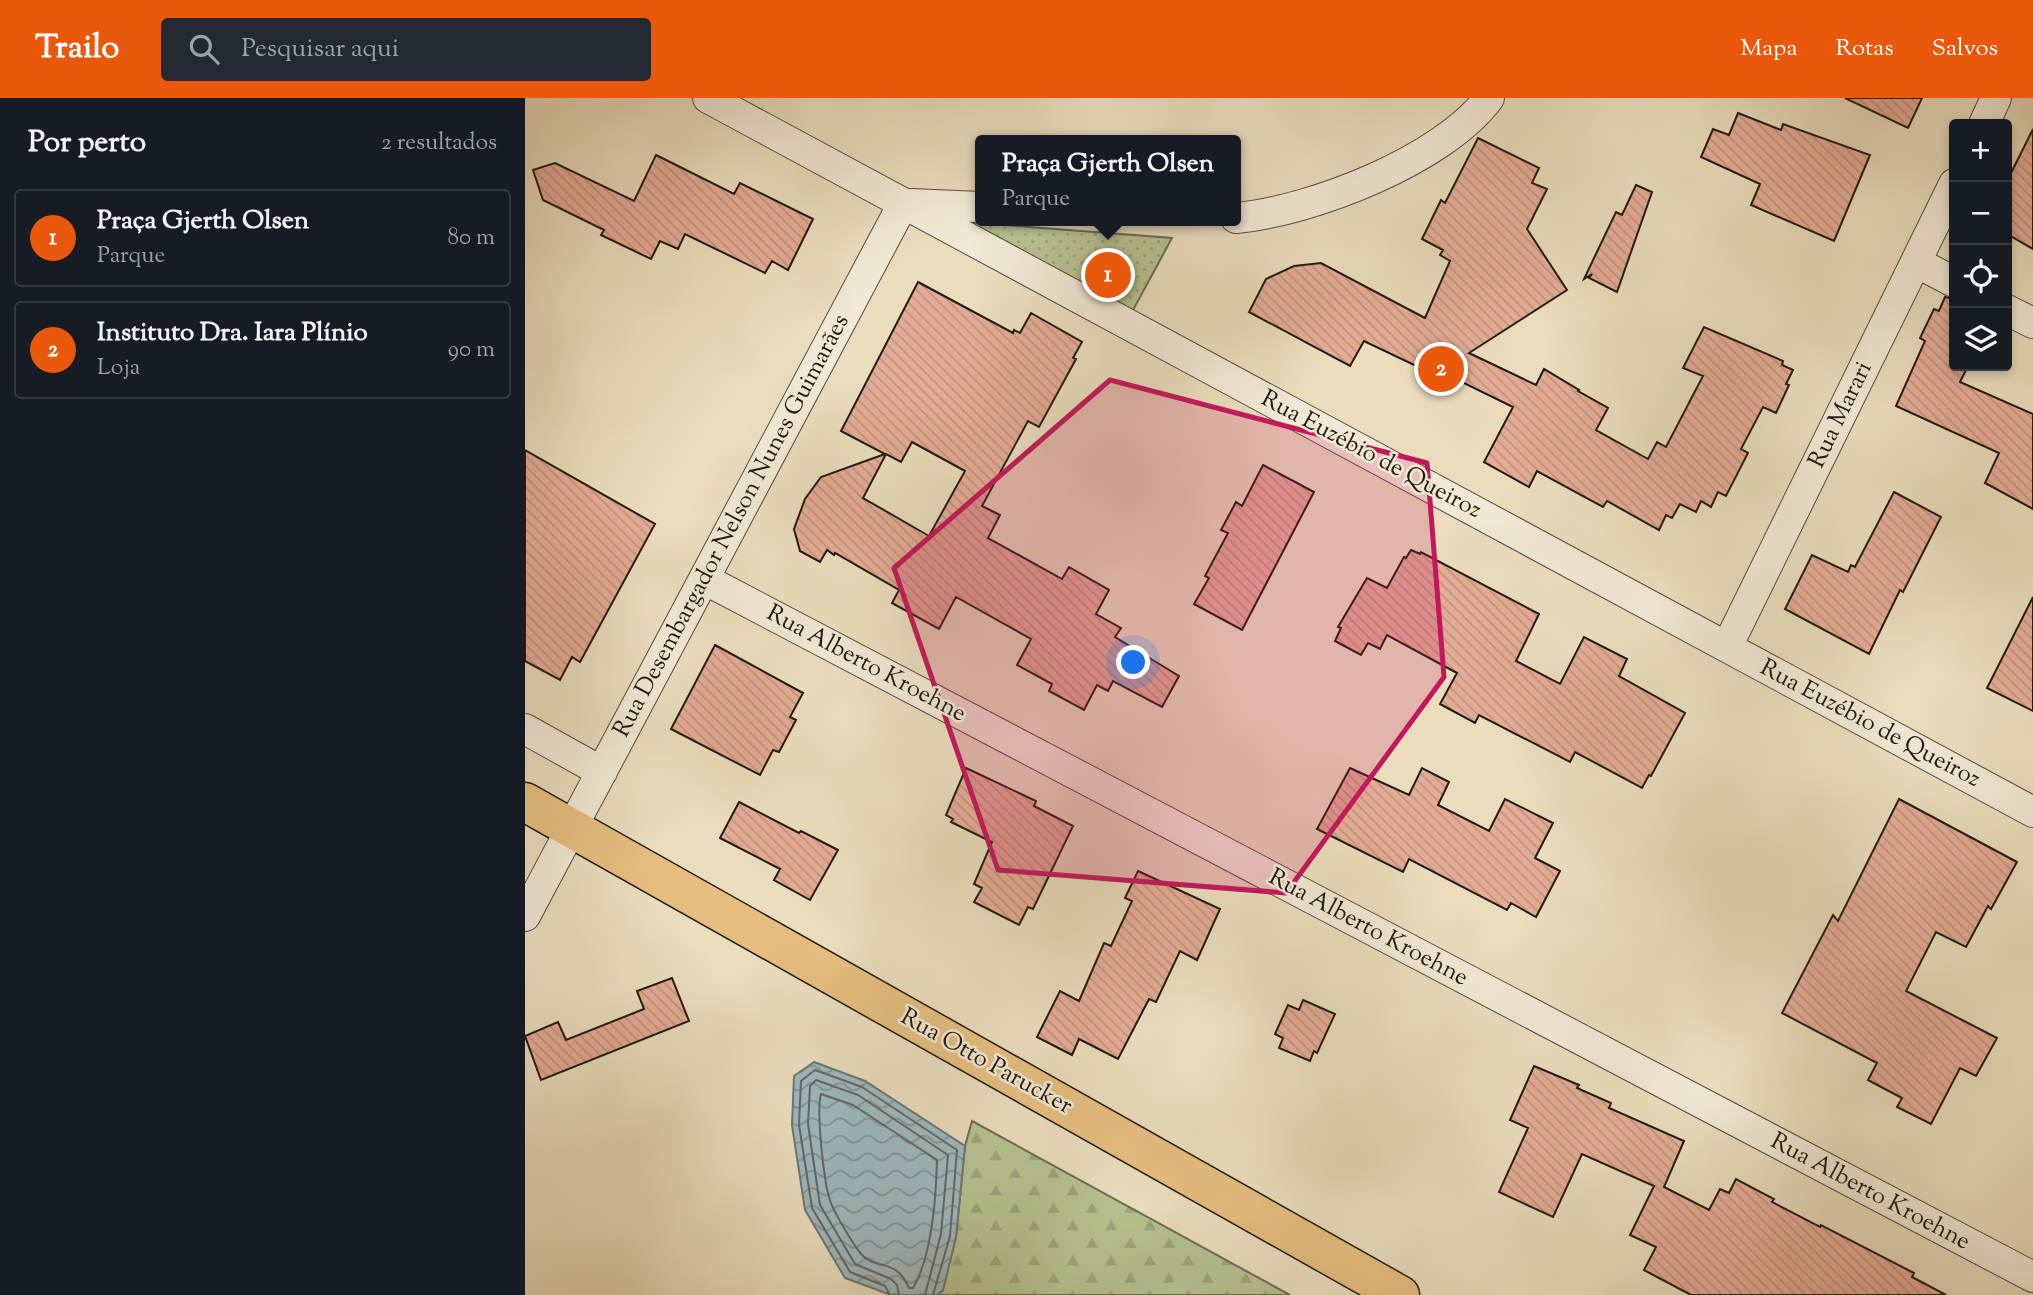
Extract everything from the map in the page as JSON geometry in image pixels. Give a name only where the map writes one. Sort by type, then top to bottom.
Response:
[{"type":"main road","name":"Rua Otto Parucker","points":[[525,802],[1400,1295]]},
{"type":"street","name":"Rua Euzébio de Queiroz","points":[[708,98],[2033,812]]},
{"type":"street","points":[[1241,217],[1279,212],[1343,191],[1380,174],[1448,137],[1478,113],[1489,98]]},
{"type":"street","points":[[1986,119],[1996,98]]},
{"type":"street","name":"Rua Marari","points":[[1727,647],[1949,194]]},
{"type":"street","points":[[903,204],[975,207]]},
{"type":"street","name":"Rua Desembargador Nelson Nunes Guimarães","points":[[525,916],[903,204]]},
{"type":"street","points":[[1916,262],[1949,279]]},
{"type":"street","points":[[2012,312],[2033,323]]},
{"type":"street","name":"Rua Alberto Kroehne","points":[[704,579],[2033,1277]]},
{"type":"street","points":[[525,729],[602,772]]},
{"type":"highlighted area","points":[[1110,380],[1427,463],[1444,677],[1286,893],[998,870],[894,568]]},
{"type":"green space","points":[[965,222],[975,223],[975,226],[1017,226],[1172,238],[1132,312]]},
{"type":"green space","points":[[972,1121],[1290,1295],[937,1295],[943,1290],[956,1237],[965,1146]]},
{"type":"water","points":[[814,1062],[865,1081],[965,1146],[956,1237],[943,1290],[937,1295],[891,1295],[845,1278],[805,1210],[792,1125],[794,1076]]},
{"type":"building","points":[[1845,98],[1922,98],[1908,128]]},
{"type":"building","points":[[1738,113],[1781,130],[1783,124],[1870,155],[1834,241],[1751,205],[1760,184],[1701,157],[1713,129],[1729,135]]},
{"type":"building","points":[[2033,129],[2033,249],[2012,237],[2012,171]]},
{"type":"building","points":[[1478,138],[1539,168],[1532,183],[1547,189],[1527,229],[1567,290],[1469,353],[1536,385],[1544,369],[1608,408],[1596,430],[1648,459],[1657,442],[1666,447],[1703,376],[1683,368],[1704,327],[1783,361],[1782,365],[1793,370],[1776,413],[1763,407],[1741,449],[1748,453],[1726,496],[1718,492],[1711,507],[1701,501],[1696,512],[1680,504],[1672,518],[1666,515],[1659,530],[1607,501],[1603,507],[1537,471],[1529,487],[1484,462],[1513,407],[1458,380],[1456,385],[1364,341],[1350,366],[1249,312],[1266,279],[1294,266],[1321,263],[1425,318],[1450,261],[1440,255],[1443,250],[1422,239],[1441,200],[1445,203]]},
{"type":"building","points":[[656,155],[734,194],[740,183],[813,219],[788,270],[772,261],[765,273],[685,234],[678,249],[660,241],[651,259],[601,235],[604,230],[543,200],[533,170],[555,163],[634,201]]},
{"type":"building","points":[[1636,185],[1652,192],[1617,292],[1589,278],[1592,274],[1584,279],[1616,212],[1622,215]]},
{"type":"building","points":[[918,282],[1013,333],[1014,330],[1020,333],[1031,313],[1082,342],[1073,358],[1076,359],[1039,427],[1028,421],[982,506],[1000,515],[988,538],[1062,579],[1069,567],[1109,590],[1096,614],[1121,628],[1115,637],[1179,676],[1162,707],[1113,681],[1108,691],[1097,685],[1084,710],[1049,691],[1052,684],[1017,665],[1031,639],[956,597],[939,629],[892,603],[899,590],[835,553],[834,555],[827,550],[820,562],[800,551],[794,529],[805,499],[821,477],[885,454],[841,431]],"holes":[[[912,442],[965,471],[929,536],[863,498],[886,454],[901,462]]]},
{"type":"building","points":[[1945,297],[1949,298],[1949,371],[1966,371],[1960,382],[2033,414],[2033,509],[1985,483],[1999,453],[1896,406],[1925,341],[1920,338],[1934,309],[1939,311]]},
{"type":"building","points":[[525,450],[655,524],[580,662],[572,657],[560,680],[525,661]]},
{"type":"building","points":[[1263,465],[1314,492],[1242,630],[1194,604],[1209,578],[1205,576],[1228,533],[1221,530],[1236,502],[1242,506]]},
{"type":"building","points":[[1894,492],[1941,517],[1903,592],[1900,590],[1869,654],[1785,609],[1812,555],[1848,572],[1851,565],[1855,567]]},
{"type":"building","points":[[1411,550],[1420,554],[1421,552],[1539,614],[1516,661],[1560,684],[1584,637],[1627,659],[1619,676],[1685,713],[1642,788],[1575,752],[1570,762],[1479,715],[1475,723],[1440,704],[1457,673],[1387,635],[1380,649],[1368,643],[1361,655],[1335,641],[1341,628],[1338,627],[1367,578],[1387,588],[1404,557],[1406,558]]},
{"type":"building","points":[[2033,597],[2033,711],[1987,688]]},
{"type":"building","points":[[715,645],[803,693],[790,717],[796,720],[779,752],[773,750],[760,775],[671,729]]},
{"type":"building","points":[[966,768],[1036,801],[1034,806],[1073,826],[1033,909],[1028,907],[1019,925],[974,902],[982,888],[974,884],[992,842],[951,822],[953,819],[946,815]]},
{"type":"building","points":[[1350,768],[1409,795],[1422,768],[1449,782],[1438,805],[1489,831],[1505,799],[1553,823],[1535,858],[1560,871],[1536,917],[1511,903],[1507,910],[1409,859],[1403,872],[1317,829]]},
{"type":"building","points":[[1899,799],[2017,862],[1991,909],[1988,906],[1966,947],[1936,932],[1906,991],[1997,1038],[1976,1076],[1960,1068],[1931,1124],[1897,1107],[1902,1098],[1868,1080],[1877,1063],[1782,1013],[1833,915],[1838,921]]},
{"type":"building","points":[[739,802],[838,850],[810,900],[774,880],[780,869],[720,838]]},
{"type":"building","points":[[1138,871],[1220,909],[1197,960],[1180,951],[1156,1002],[1149,999],[1118,1059],[1079,1039],[1072,1055],[1037,1037],[1060,991],[1079,1001],[1104,943],[1111,946],[1132,901],[1125,898]]},
{"type":"building","points":[[672,978],[689,1021],[541,1080],[525,1036],[558,1022],[566,1040],[644,1009],[637,991]]},
{"type":"building","points":[[1303,1000],[1335,1014],[1317,1053],[1314,1051],[1310,1061],[1279,1048],[1283,1038],[1275,1034],[1288,1005],[1299,1010]]},
{"type":"building","points":[[1534,1066],[1579,1085],[1577,1088],[1611,1103],[1609,1108],[1684,1141],[1664,1187],[1709,1210],[1720,1189],[1729,1193],[1736,1179],[1774,1199],[1772,1202],[1914,1273],[1912,1277],[1946,1295],[1691,1295],[1644,1270],[1656,1247],[1630,1235],[1654,1186],[1582,1154],[1553,1217],[1499,1192],[1528,1128],[1510,1120]]},
{"type":"place","name":"Praça Gjerth Olsen","points":[[1108,275]]},
{"type":"place","name":"Instituto Dra. Iara Plínio","points":[[1441,369]]}]
